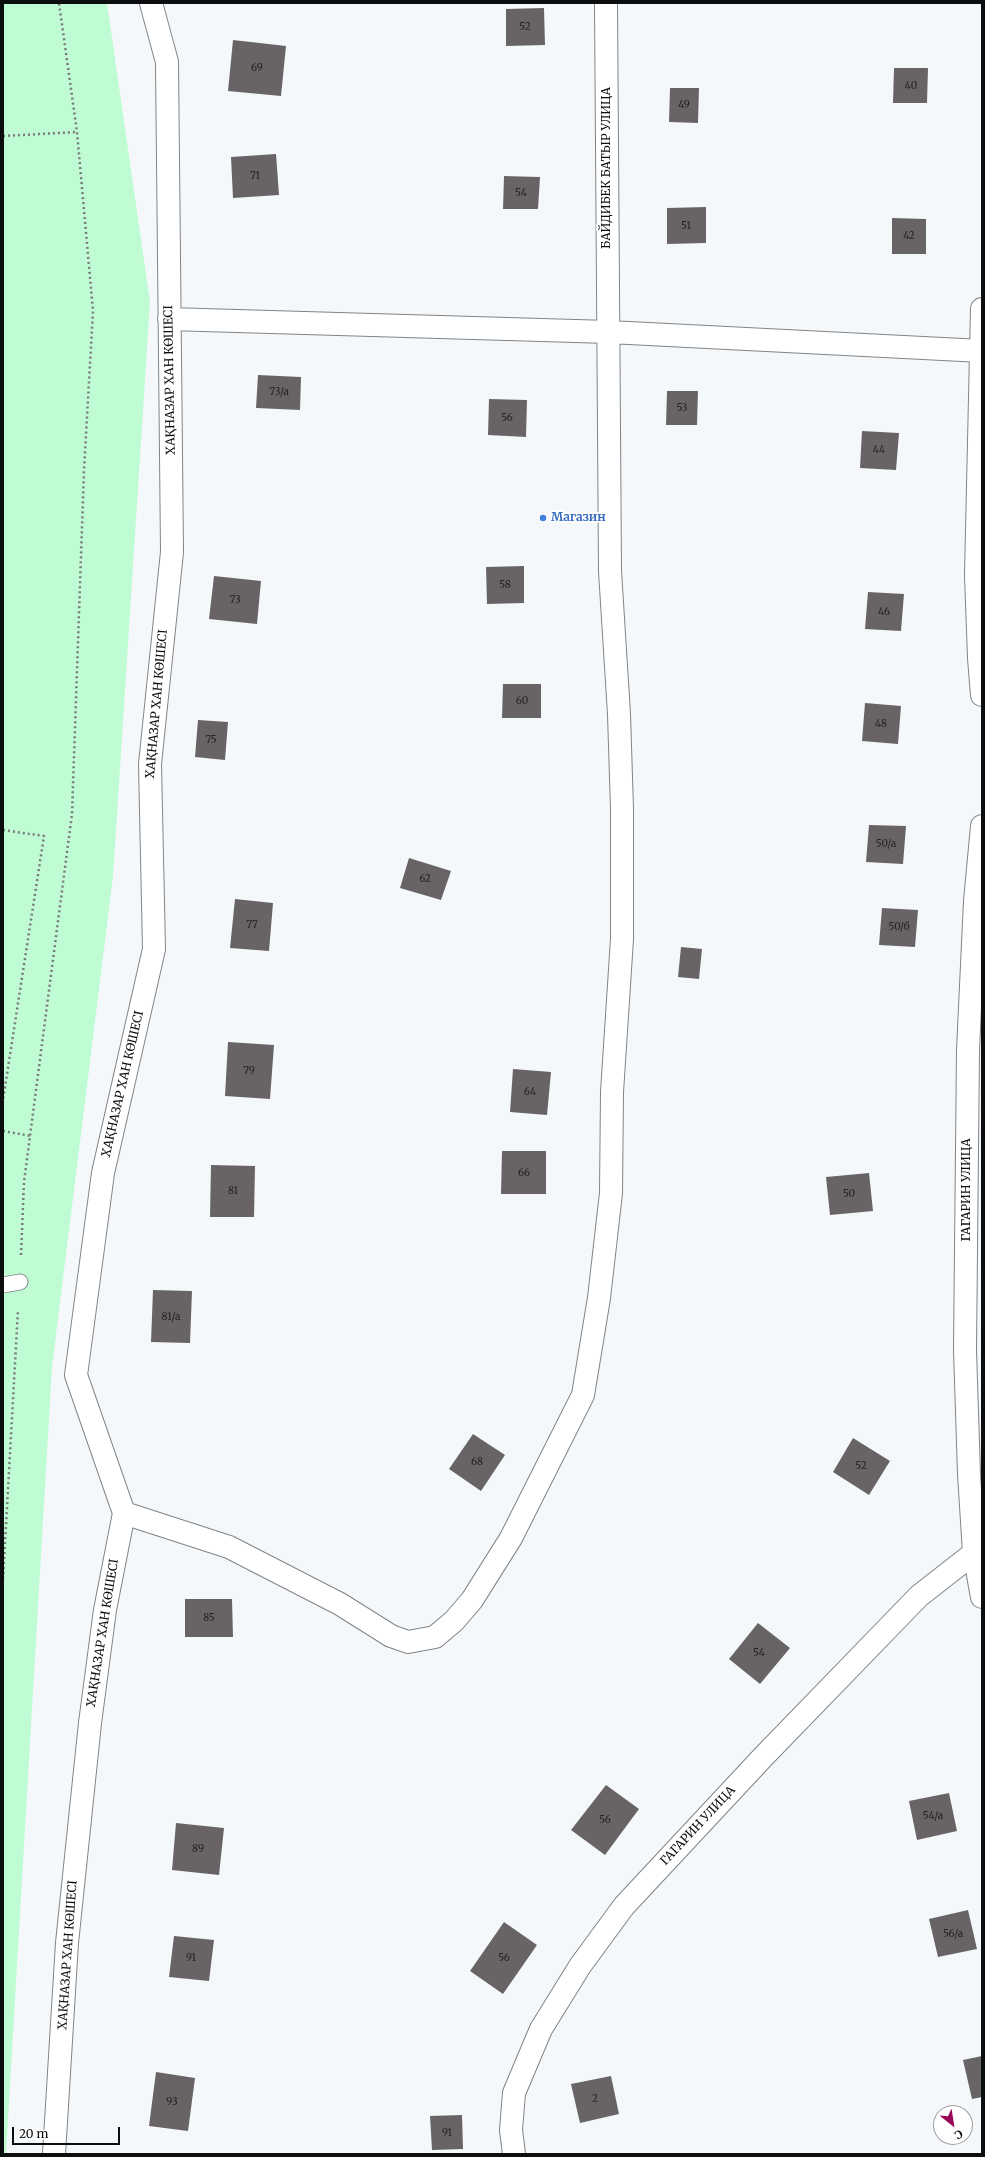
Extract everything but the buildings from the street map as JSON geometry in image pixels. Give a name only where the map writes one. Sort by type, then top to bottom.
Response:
[{"type":"street","name":"ХАҚНАЗАР ХАН КӨШЕСІ","points":[[54,2154],[67,1943],[90,1722],[105,1610],[124,1513],[76,1375],[103,1173],[154,949],[150,764],[172,552],[167,62],[151,3]]},
{"type":"street","name":"БАЙДИБЕК БАТЫР УЛИЦА","points":[[124,1513],[229,1547],[340,1604],[391,1636],[408,1642],[435,1637],[454,1621],[472,1600],[511,1538],[583,1395],[599,1298],[611,1193],[612,1092],[622,938],[619,722],[610,571],[606,3]]},
{"type":"street","points":[[982,309],[976,575],[982,696]]},
{"type":"street","points":[[169,319],[609,332],[982,352]]},
{"type":"street","name":"ГАГАРИН УЛИЦА","points":[[982,826],[976,901],[968,1058],[965,1350],[969,1474],[974,1553],[982,1596]]},
{"type":"street","name":"ГАГАРИН УЛИЦА","points":[[514,2154],[511,2130],[514,2093],[542,2029],[580,1966],[624,1906],[763,1757],[903,1611],[919,1596],[974,1553]]},
{"type":"lane","points":[[3,1285],[20,1282]]},
{"type":"path","points":[[3,1579],[20,1282],[24,1182],[72,814],[84,470],[93,311],[77,132],[58,3]]},
{"type":"path","points":[[3,136],[77,132]]},
{"type":"path","points":[[3,830],[44,836],[3,1100]]},
{"type":"path","points":[[3,1131],[31,1136]]},
{"type":"green space","points":[[3,3],[107,3],[150,302],[113,877],[52,1367],[6,2154],[3,2154]]},
{"type":"place","name":"Магазин","points":[[543,518]]}]
